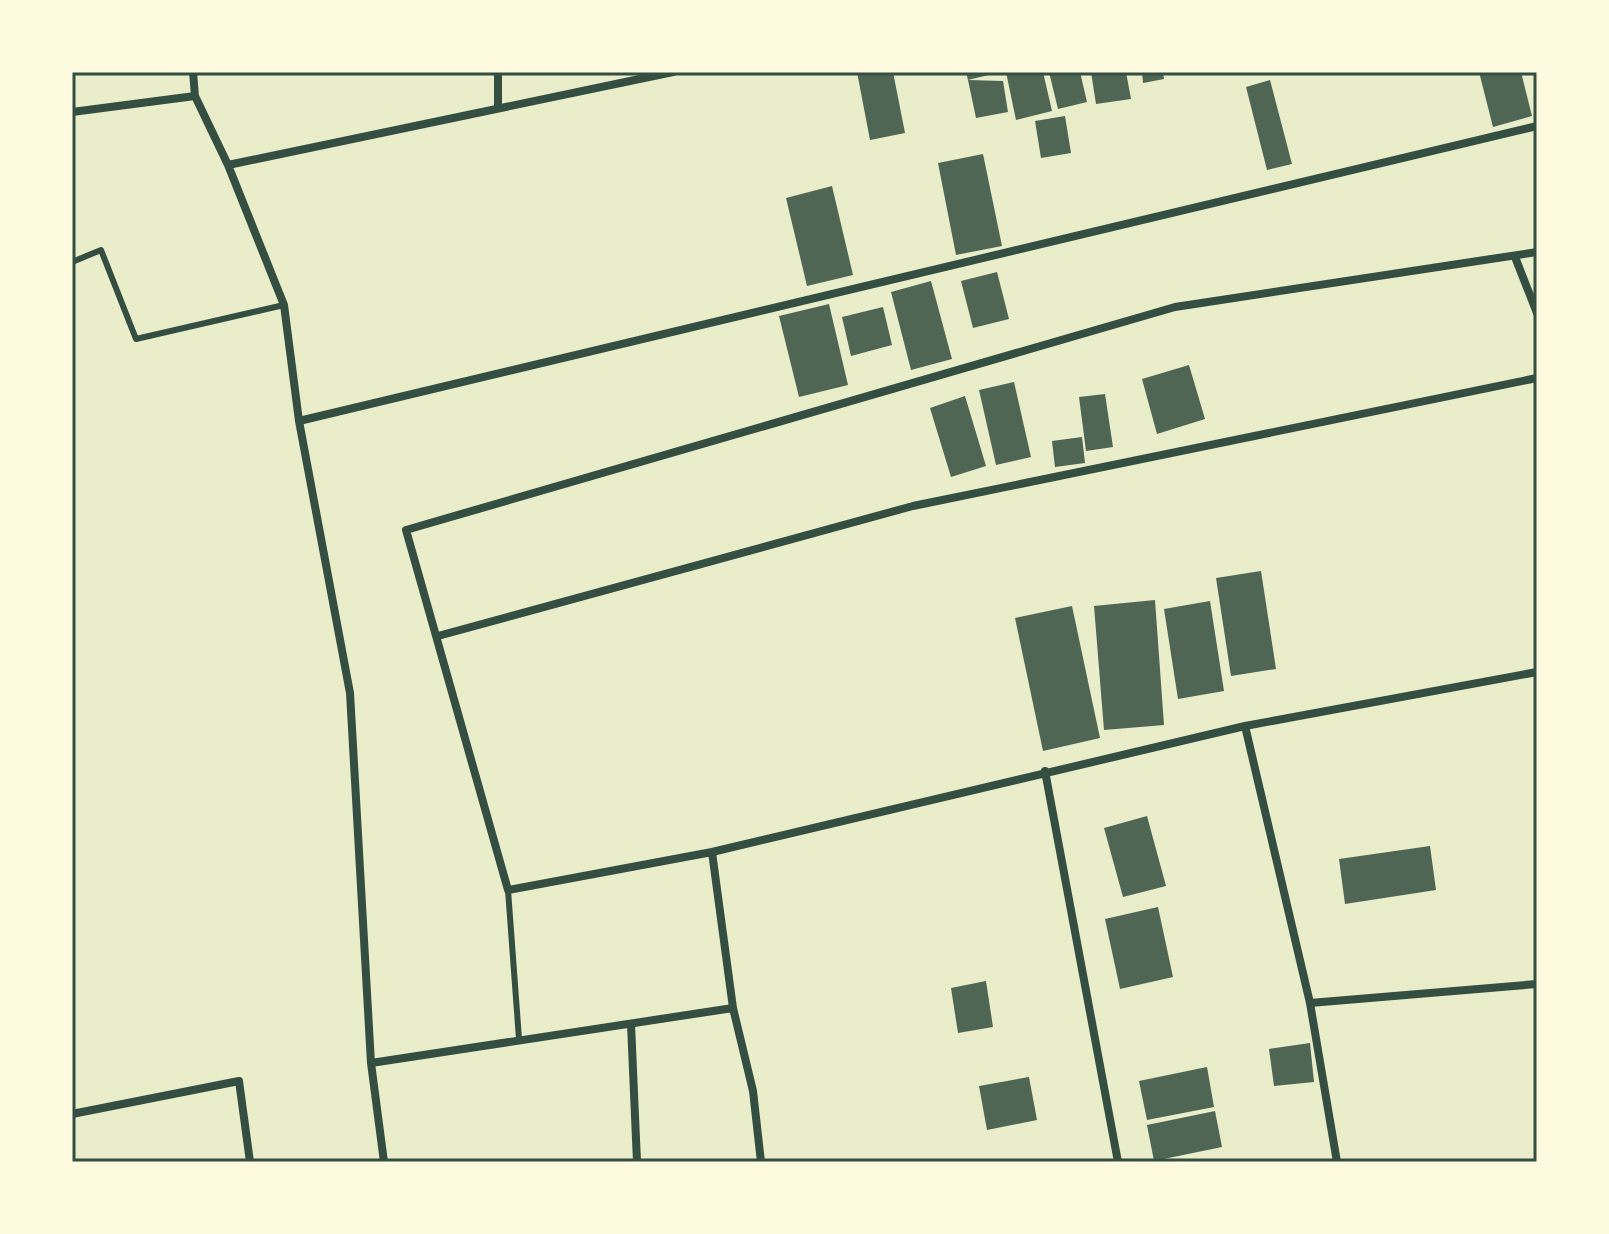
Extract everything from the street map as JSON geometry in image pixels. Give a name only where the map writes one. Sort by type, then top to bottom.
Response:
[{"type":"street","points":[[193,72],[195,96],[228,165],[284,305],[299,421],[350,693],[371,1063],[384,1162]]},
{"type":"street","points":[[498,72],[498,108]]},
{"type":"street","points":[[228,165],[673,72]]},
{"type":"street","points":[[72,112],[195,96]]},
{"type":"street","points":[[299,421],[1537,126]]},
{"type":"street","points":[[1537,252],[1175,307],[406,530],[508,890],[712,852],[1245,726],[1537,672]]},
{"type":"street","points":[[1515,257],[1537,313]]},
{"type":"street","points":[[438,636],[913,506],[1537,378]]},
{"type":"street","points":[[1245,726],[1310,1003],[1337,1162]]},
{"type":"street","points":[[1045,771],[1118,1162]]},
{"type":"street","points":[[712,852],[733,1008],[753,1091],[761,1162]]},
{"type":"street","points":[[1310,1003],[1537,984]]},
{"type":"street","points":[[371,1063],[733,1008]]},
{"type":"street","points":[[631,1024],[637,1162]]},
{"type":"street","points":[[72,1114],[239,1081],[250,1162]]},
{"type":"lane","points":[[72,262],[101,250],[136,339],[284,305]]},
{"type":"lane","points":[[508,890],[519,1039]]},
{"type":"building","points":[[857,72],[893,72],[905,133],[870,140]]},
{"type":"building","points":[[966,72],[1001,72],[968,80]]},
{"type":"building","points":[[1006,72],[1043,72],[1052,111],[1016,120]]},
{"type":"building","points":[[1049,72],[1080,72],[1087,102],[1058,109]]},
{"type":"building","points":[[1091,72],[1126,72],[1131,99],[1096,104]]},
{"type":"building","points":[[1142,72],[1163,72],[1164,79],[1143,83]]},
{"type":"building","points":[[1479,72],[1521,72],[1532,116],[1493,127]]},
{"type":"building","points":[[968,80],[1003,81],[1008,112],[976,118]]},
{"type":"building","points":[[1270,80],[1292,164],[1267,170],[1246,87]]},
{"type":"building","points":[[1065,116],[1071,153],[1041,158],[1035,121]]},
{"type":"building","points":[[983,154],[1002,246],[956,255],[938,163]]},
{"type":"building","points":[[832,186],[853,275],[807,286],[786,198]]},
{"type":"building","points":[[997,272],[1009,319],[973,328],[961,281]]},
{"type":"building","points":[[931,281],[952,359],[911,370],[891,292]]},
{"type":"building","points":[[829,304],[848,385],[799,397],[779,316]]},
{"type":"building","points":[[883,307],[892,345],[851,356],[842,317]]},
{"type":"building","points":[[1189,365],[1205,419],[1157,434],[1142,379]]},
{"type":"building","points":[[1014,382],[1031,457],[996,465],[979,390]]},
{"type":"building","points":[[1105,394],[1113,447],[1086,451],[1079,397]]},
{"type":"building","points":[[965,396],[986,466],[951,477],[930,408]]},
{"type":"building","points":[[1082,437],[1085,463],[1055,467],[1052,441]]},
{"type":"building","points":[[1261,571],[1276,669],[1231,676],[1216,578]]},
{"type":"building","points":[[1155,600],[1164,725],[1104,730],[1094,606]]},
{"type":"building","points":[[1210,601],[1224,691],[1178,699],[1164,609]]},
{"type":"building","points":[[1072,606],[1100,738],[1043,751],[1015,618]]},
{"type":"building","points":[[1147,816],[1166,886],[1123,897],[1104,828]]},
{"type":"building","points":[[1430,846],[1436,890],[1345,904],[1339,859]]},
{"type":"building","points":[[1158,907],[1173,977],[1120,989],[1105,919]]},
{"type":"building","points":[[986,981],[993,1027],[958,1033],[951,988]]},
{"type":"building","points":[[1310,1043],[1314,1082],[1274,1086],[1269,1049]]},
{"type":"building","points":[[1207,1067],[1214,1107],[1147,1120],[1139,1081]]},
{"type":"building","points":[[1029,1077],[1037,1120],[987,1130],[979,1086]]},
{"type":"building","points":[[1215,1111],[1222,1147],[1154,1161],[1147,1125]]}]
